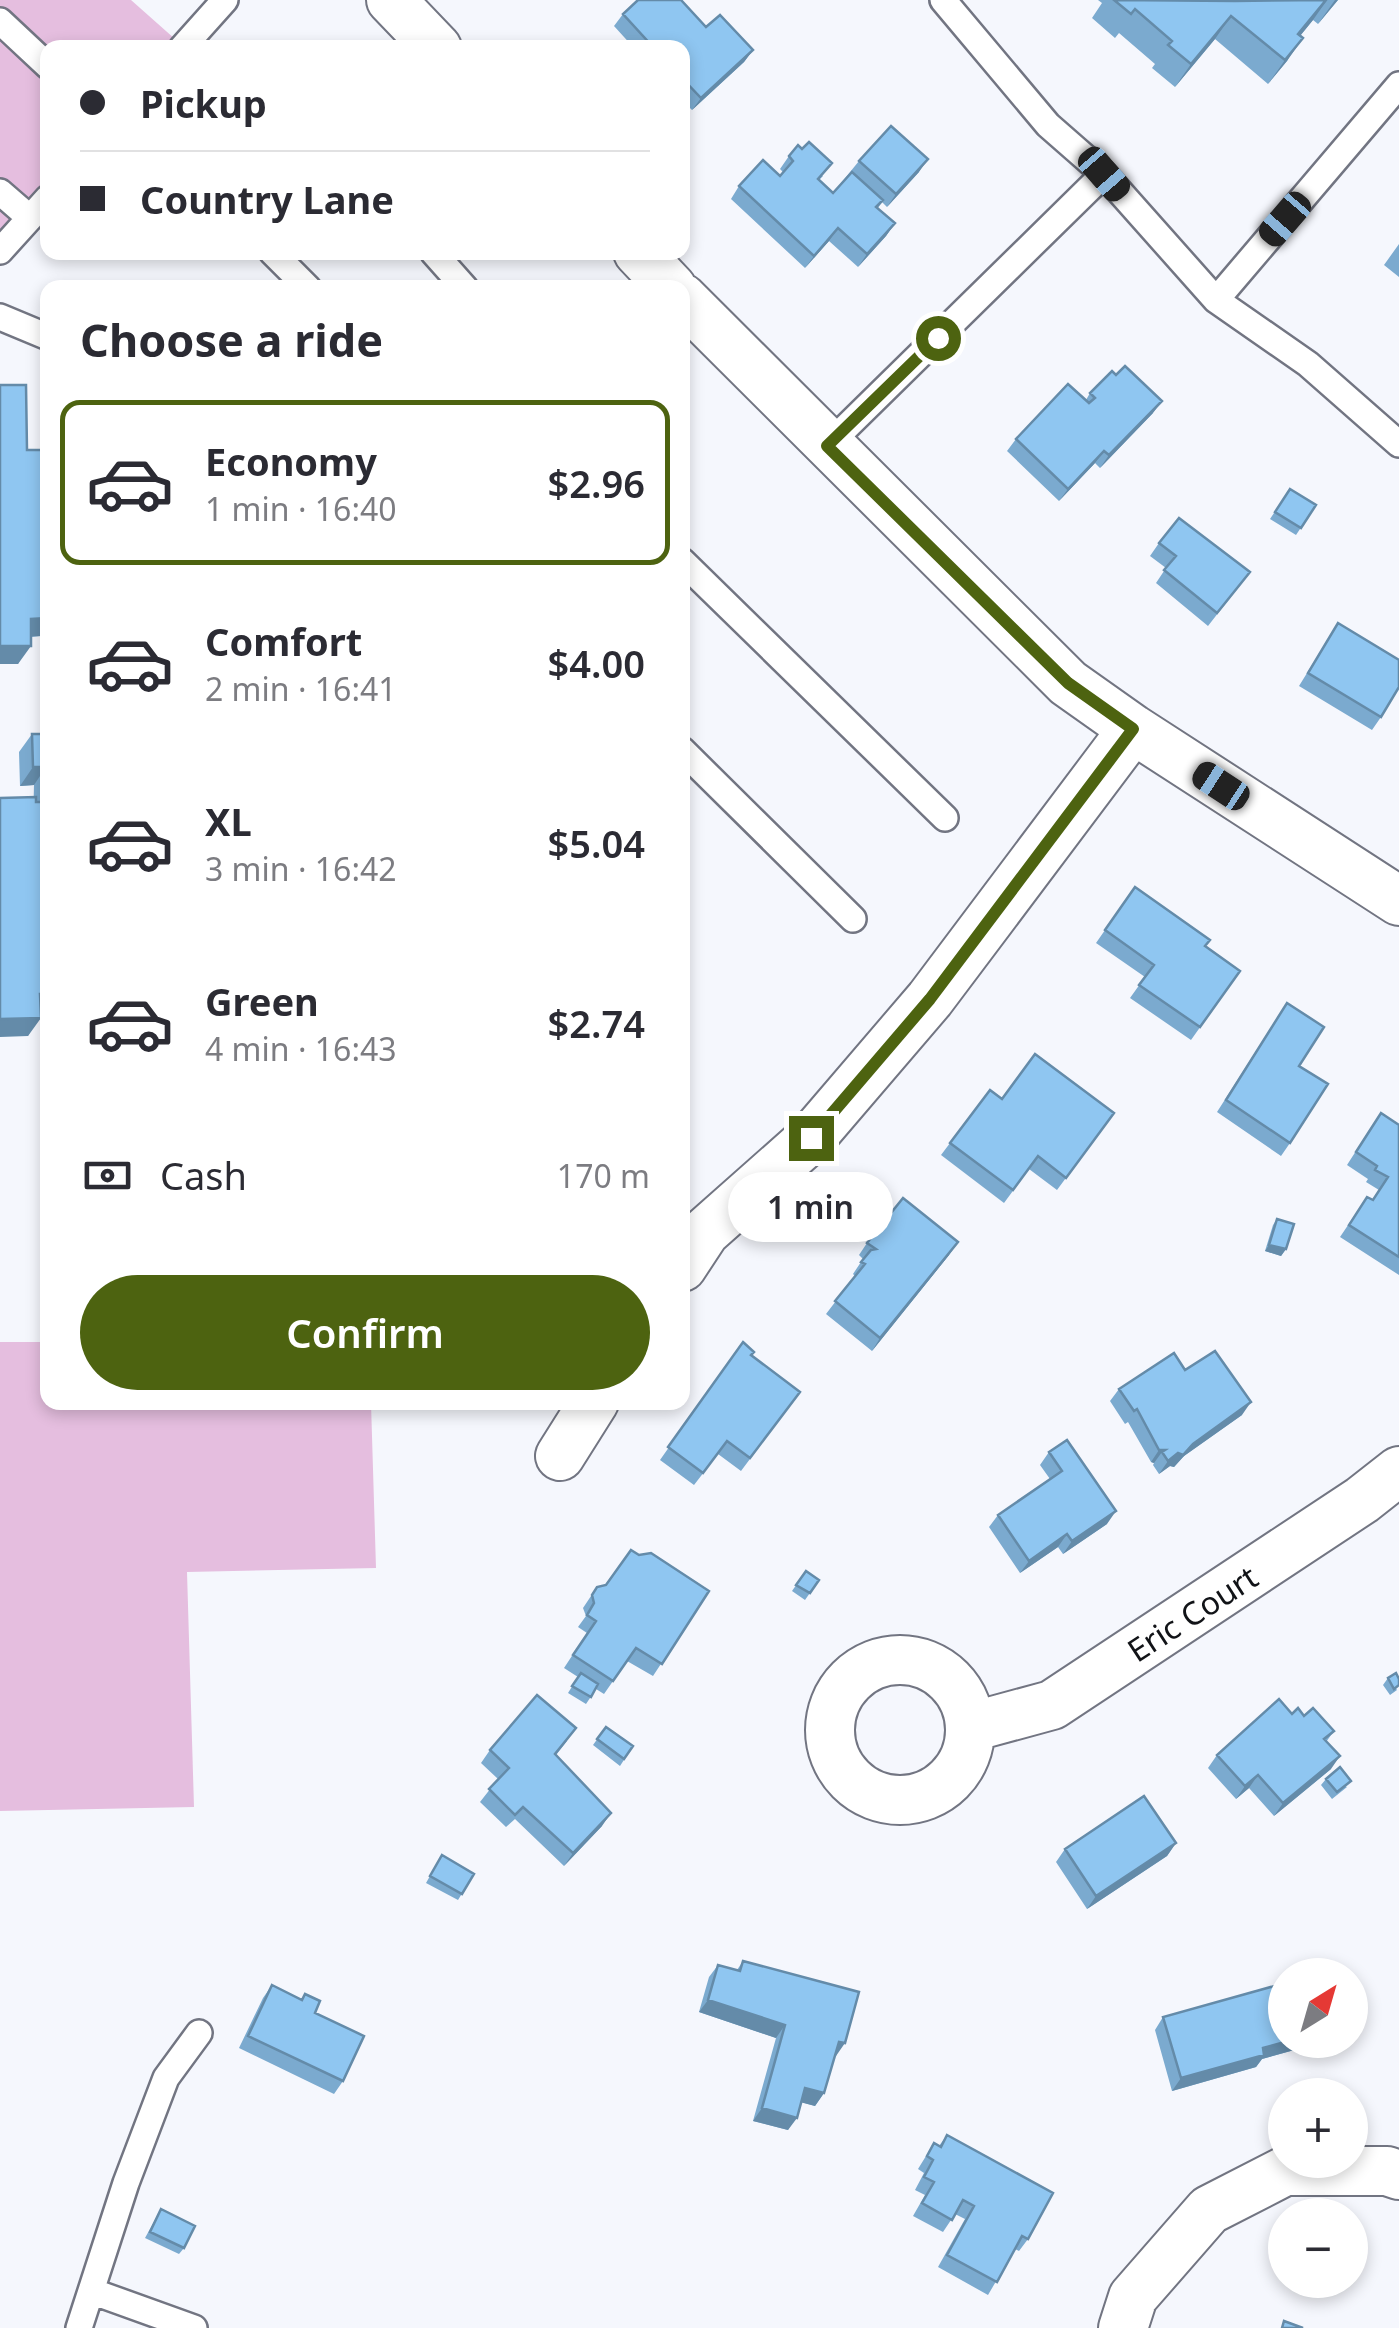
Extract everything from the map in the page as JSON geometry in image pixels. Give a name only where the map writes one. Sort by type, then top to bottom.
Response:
[{"type":"street","points":[[391,0],[429,40]]},
{"type":"street","points":[[646,260],[664,280]]},
{"type":"street","points":[[690,306],[1068,683],[1399,900]]},
{"type":"street","points":[[690,1255],[705,1232],[811,1138],[930,999],[1133,729]]},
{"type":"street","points":[[560,1456],[589,1410]]},
{"type":"street","name":"Eric Court","points":[[971,1727],[1052,1704],[1362,1500],[1399,1471]]},
{"type":"street","points":[[1123,2328],[1133,2297],[1209,2210],[1286,2171],[1387,2171],[1399,2175]]},
{"type":"lane","points":[[189,40],[225,0]]},
{"type":"lane","points":[[943,0],[1048,125],[1104,174],[1216,300],[1308,364],[1399,444]]},
{"type":"lane","points":[[0,21],[40,58]]},
{"type":"lane","points":[[1216,300],[1399,85]]},
{"type":"lane","points":[[827,446],[1104,174]]},
{"type":"lane","points":[[0,192],[30,218]]},
{"type":"lane","points":[[0,251],[40,207]]},
{"type":"lane","points":[[280,260],[300,280]]},
{"type":"lane","points":[[440,260],[458,280]]},
{"type":"lane","points":[[0,317],[40,334]]},
{"type":"lane","points":[[690,569],[945,818]]},
{"type":"lane","points":[[690,758],[853,919]]},
{"type":"lane","points":[[79,2328],[126,2182],[166,2078],[199,2032]]},
{"type":"lane","points":[[92,2290],[194,2328]]},
{"type":"shaded area","points":[[0,0],[131,0],[176,40],[40,40],[40,228],[0,239]]},
{"type":"shaded area","points":[[0,1342],[40,1342],[40,1410],[371,1410],[376,1568],[187,1572],[194,1807],[0,1811]]},
{"type":"building","points":[[638,0],[681,0],[706,27],[720,15],[753,50],[701,98],[690,86],[690,40],[647,40],[623,14]]},
{"type":"building","points":[[1114,0],[1326,0],[1298,34],[1303,38],[1285,60],[1231,16],[1191,64],[1168,45],[1172,41],[1135,9],[1131,14]]},
{"type":"building","points":[[891,126],[928,159],[896,194],[859,161]]},
{"type":"building","points":[[809,142],[832,163],[818,179],[833,193],[852,172],[883,200],[876,207],[895,223],[867,254],[838,228],[814,256],[739,186],[763,160],[780,176],[793,161],[789,156],[798,145],[802,149]]},
{"type":"building","points":[[1125,366],[1162,401],[1109,455],[1104,451],[1068,489],[1016,439],[1068,384],[1089,403],[1095,398],[1090,393],[1112,371],[1116,375]]},
{"type":"building","points":[[0,385],[26,385],[27,450],[40,450],[40,618],[31,619],[31,646],[0,646]]},
{"type":"building","points":[[1290,489],[1316,505],[1301,528],[1275,512]]},
{"type":"building","points":[[1179,518],[1250,572],[1217,613],[1164,570],[1176,556],[1159,543]]},
{"type":"building","points":[[1338,623],[1399,660],[1399,687],[1381,717],[1308,673]]},
{"type":"building","points":[[32,734],[40,734],[40,767],[33,767]]},
{"type":"building","points":[[36,797],[36,802],[40,802],[40,1018],[0,1019],[0,798]]},
{"type":"building","points":[[1135,887],[1210,940],[1205,946],[1240,971],[1200,1027],[1139,985],[1154,965],[1105,930]]},
{"type":"building","points":[[1287,1003],[1324,1027],[1299,1066],[1328,1084],[1290,1143],[1226,1100]]},
{"type":"building","points":[[1035,1054],[1114,1113],[1066,1178],[1038,1156],[1013,1190],[950,1143],[990,1090],[1002,1099]]},
{"type":"building","points":[[1381,1113],[1399,1125],[1399,1257],[1349,1225],[1367,1197],[1373,1200],[1388,1177],[1356,1152]]},
{"type":"building","points":[[903,1198],[958,1242],[880,1338],[835,1301],[865,1264],[861,1262],[876,1249],[867,1243]]},
{"type":"building","points":[[1277,1219],[1294,1224],[1286,1249],[1269,1245]]},
{"type":"building","points":[[743,1342],[754,1352],[751,1355],[800,1392],[750,1458],[727,1441],[703,1473],[668,1447]]},
{"type":"building","points":[[1215,1351],[1251,1402],[1183,1455],[1178,1453],[1168,1461],[1162,1452],[1165,1450],[1159,1450],[1137,1409],[1134,1411],[1119,1389],[1174,1353],[1185,1370]]},
{"type":"building","points":[[1067,1440],[1116,1511],[1072,1541],[1067,1534],[1029,1561],[998,1515],[1062,1471],[1049,1452]]},
{"type":"building","points":[[631,1550],[639,1555],[651,1553],[709,1591],[662,1664],[636,1648],[613,1681],[573,1655],[596,1621],[587,1615],[594,1603],[592,1595],[597,1587],[606,1585]]},
{"type":"building","points":[[806,1571],[819,1580],[810,1593],[796,1585]]},
{"type":"building","points":[[581,1673],[598,1684],[591,1697],[572,1686]]},
{"type":"building","points":[[1396,1673],[1399,1685],[1394,1689],[1388,1678]]},
{"type":"building","points":[[537,1695],[576,1728],[555,1754],[611,1813],[573,1853],[523,1807],[515,1815],[489,1789],[509,1768],[490,1750]]},
{"type":"building","points":[[1279,1699],[1292,1714],[1298,1708],[1304,1716],[1313,1708],[1334,1731],[1324,1739],[1340,1756],[1283,1803],[1258,1775],[1245,1786],[1217,1755]]},
{"type":"building","points":[[606,1727],[633,1746],[624,1759],[597,1739]]},
{"type":"building","points":[[1340,1767],[1351,1781],[1337,1792],[1326,1779]]},
{"type":"building","points":[[1144,1796],[1176,1843],[1096,1896],[1065,1849]]},
{"type":"building","points":[[442,1855],[474,1874],[462,1894],[430,1876]]},
{"type":"building","points":[[743,1961],[859,1992],[845,2043],[839,2042],[824,2093],[805,2088],[797,2118],[762,2108],[785,2025],[708,2000],[718,1965],[740,1971]]},
{"type":"building","points":[[272,1985],[302,2000],[305,1994],[320,2001],[315,2013],[364,2036],[343,2081],[248,2036]]},
{"type":"building","points":[[1268,1988],[1268,2047],[1263,2048],[1264,2055],[1181,2078],[1163,2017]]},
{"type":"building","points":[[947,2135],[1053,2193],[1028,2239],[1022,2236],[997,2282],[947,2255],[974,2206],[963,2200],[952,2220],[922,2203],[934,2182],[924,2177],[933,2160],[927,2156],[934,2143],[941,2147]]},
{"type":"building","points":[[161,2209],[195,2226],[184,2248],[150,2232]]},
{"type":"building","points":[[1284,2321],[1303,2328],[1282,2328]]},
{"type":"route","points":[[811,1138],[930,999],[1133,729],[1068,683],[827,446],[938,338]]}]
